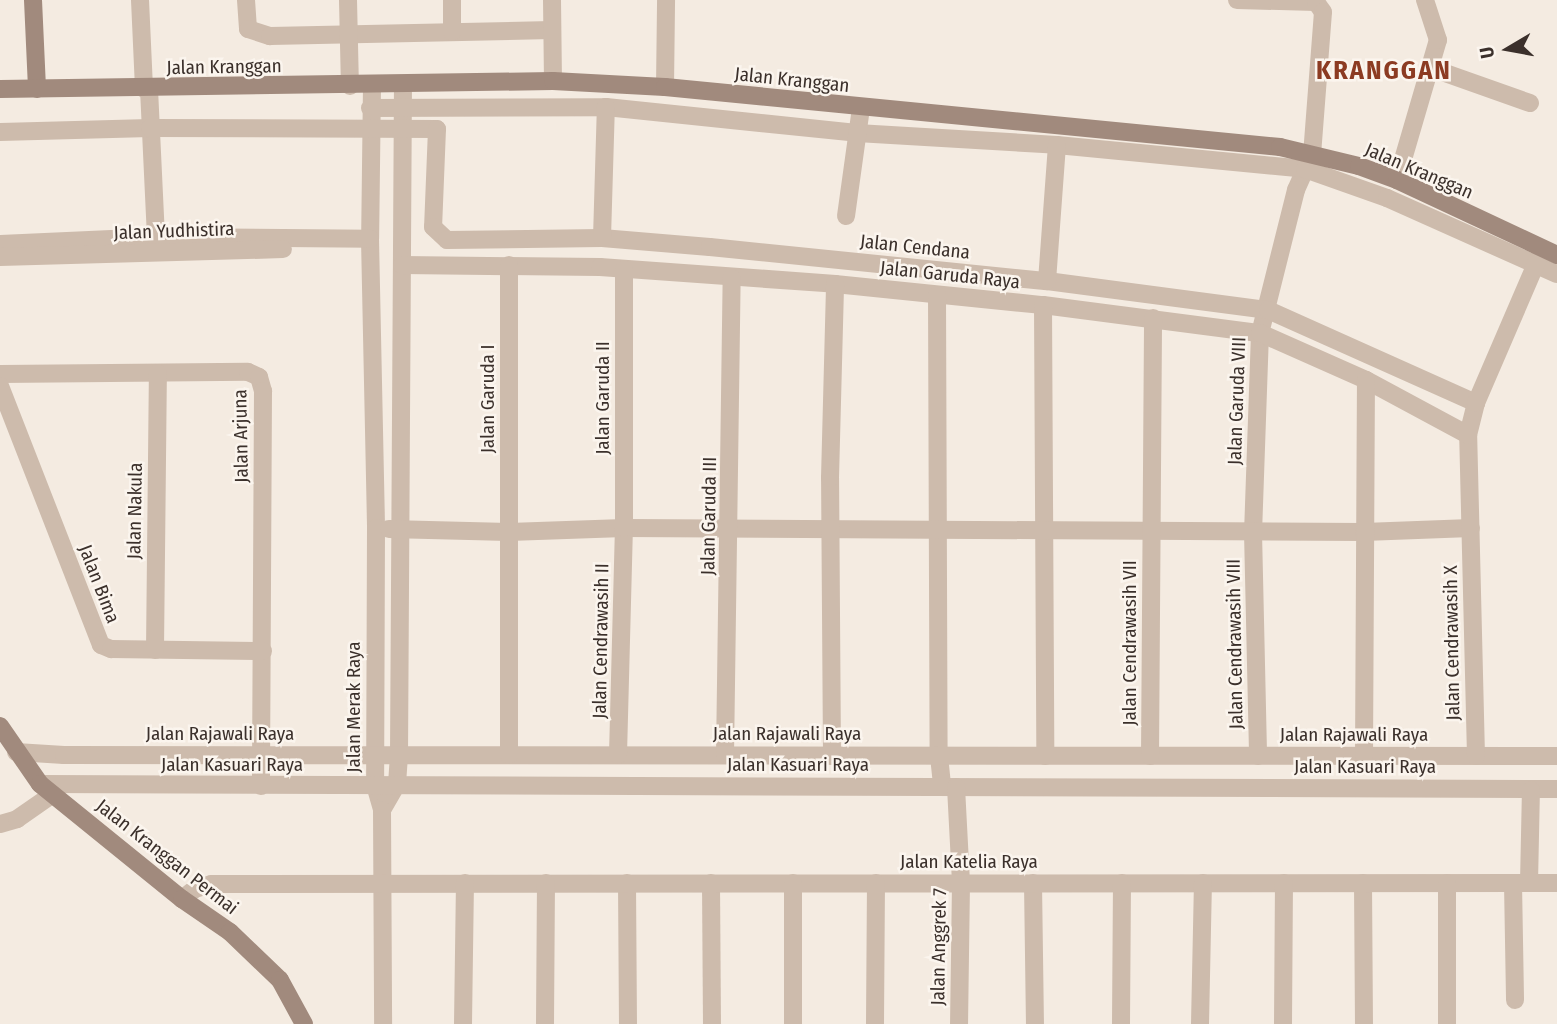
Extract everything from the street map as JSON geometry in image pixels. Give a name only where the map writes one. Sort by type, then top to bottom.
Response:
[{"type":"main road","points":[[33,0],[37,89]]},
{"type":"main road","name":"Jalan Kranggan","points":[[0,89],[147,89],[553,81],[665,88],[1228,141],[1280,147],[1308,162],[1397,180],[1545,258]]},
{"type":"main road","name":"Jalan Kranggan Permai","points":[[0,726],[16,752],[46,789],[182,899],[230,932],[280,980],[304,1024]]},
{"type":"street","points":[[140,0],[156,237]]},
{"type":"street","points":[[246,0],[246,25],[252,31],[270,36],[552,30]]},
{"type":"street","points":[[348,0],[350,86]]},
{"type":"street","points":[[452,0],[452,32]]},
{"type":"street","points":[[552,0],[553,81]]},
{"type":"street","points":[[665,88],[666,0]]},
{"type":"street","name":"Jalan Garuda VIII","points":[[1237,0],[1316,2],[1323,12],[1308,162],[1287,220],[1268,310],[1260,333],[1254,532]]},
{"type":"street","points":[[1397,180],[1419,101],[1432,68],[1438,40],[1425,0]]},
{"type":"street","points":[[1432,68],[1530,103]]},
{"type":"street","points":[[383,1024],[380,883],[382,810],[397,784],[399,755],[403,84]]},
{"type":"street","name":"Jalan Merak Raya","points":[[372,85],[370,239],[376,528],[375,785],[382,810]]},
{"type":"street","points":[[602,238],[606,107]]},
{"type":"street","points":[[370,108],[606,107],[858,133],[1308,162],[1387,198],[1545,258],[1557,274]]},
{"type":"street","points":[[846,216],[860,108]]},
{"type":"street","points":[[0,132],[150,128],[403,129]]},
{"type":"street","name":"Jalan Cendana","points":[[403,129],[437,129],[433,227],[439,236],[447,240],[602,238],[1047,281],[1268,310],[1476,403]]},
{"type":"street","points":[[1047,281],[1056,145]]},
{"type":"street","points":[[0,244],[156,237],[370,239]]},
{"type":"street","name":"Jalan Yudhistira","points":[[0,257],[348,247]]},
{"type":"street","name":"Jalan Cendrawasih X","points":[[1476,756],[1468,435],[1476,403],[1545,258]]},
{"type":"street","name":"Jalan Garuda Raya","points":[[402,265],[624,269],[835,284],[1043,305],[1260,333],[1366,380],[1468,435]]},
{"type":"street","name":"Jalan Garuda I","points":[[509,265],[509,755]]},
{"type":"street","name":"Jalan Garuda II","points":[[624,269],[625,528]]},
{"type":"street","name":"Jalan Garuda III","points":[[725,755],[731,530],[732,278]]},
{"type":"street","points":[[832,755],[830,478],[835,284]]},
{"type":"street","name":"Jalan Anggrek 7","points":[[937,295],[939,756],[949,787],[961,883],[959,1024]]},
{"type":"street","points":[[1043,305],[1045,756]]},
{"type":"street","name":"Jalan Cendrawasih VII","points":[[1150,756],[1153,318]]},
{"type":"street","name":"Jalan Arjuna","points":[[0,374],[248,372],[259,377],[263,383],[261,786]]},
{"type":"street","name":"Jalan Nakula","points":[[155,650],[158,373]]},
{"type":"street","points":[[1364,756],[1366,380]]},
{"type":"street","name":"Jalan Bima","points":[[0,386],[96,636],[106,648],[263,650]]},
{"type":"street","points":[[376,528],[509,532],[625,528],[1364,532],[1471,528]]},
{"type":"street","name":"Jalan Cendrawasih II","points":[[618,755],[625,528]]},
{"type":"street","name":"Jalan Cendrawasih VIII","points":[[1254,532],[1258,756]]},
{"type":"street","name":"Jalan Rajawali Raya","points":[[16,752],[261,755],[1557,756]]},
{"type":"street","name":"Jalan Kasuari Raya","points":[[46,789],[397,784],[1557,789]]},
{"type":"street","points":[[0,824],[17,819],[46,789]]},
{"type":"street","points":[[1515,1000],[1521,883],[1531,790]]},
{"type":"street","points":[[463,1024],[465,883]]},
{"type":"street","points":[[545,1024],[546,883]]},
{"type":"street","points":[[627,883],[628,1024]]},
{"type":"street","points":[[712,883],[712,1024]]},
{"type":"street","points":[[793,883],[793,1024]]},
{"type":"street","points":[[875,1024],[876,883]]},
{"type":"street","points":[[1033,883],[1035,1024]]},
{"type":"street","points":[[1121,1024],[1122,883]]},
{"type":"street","points":[[1200,1024],[1203,883]]},
{"type":"street","points":[[1283,883],[1283,1024]]},
{"type":"street","points":[[1363,883],[1364,1024]]},
{"type":"street","points":[[1447,883],[1447,1024]]},
{"type":"street","name":"Jalan Katelia Raya","points":[[182,899],[195,889],[211,884],[1557,883]]},
{"type":"district","name":"KRANGGAN","points":[[1384,71]]}]
